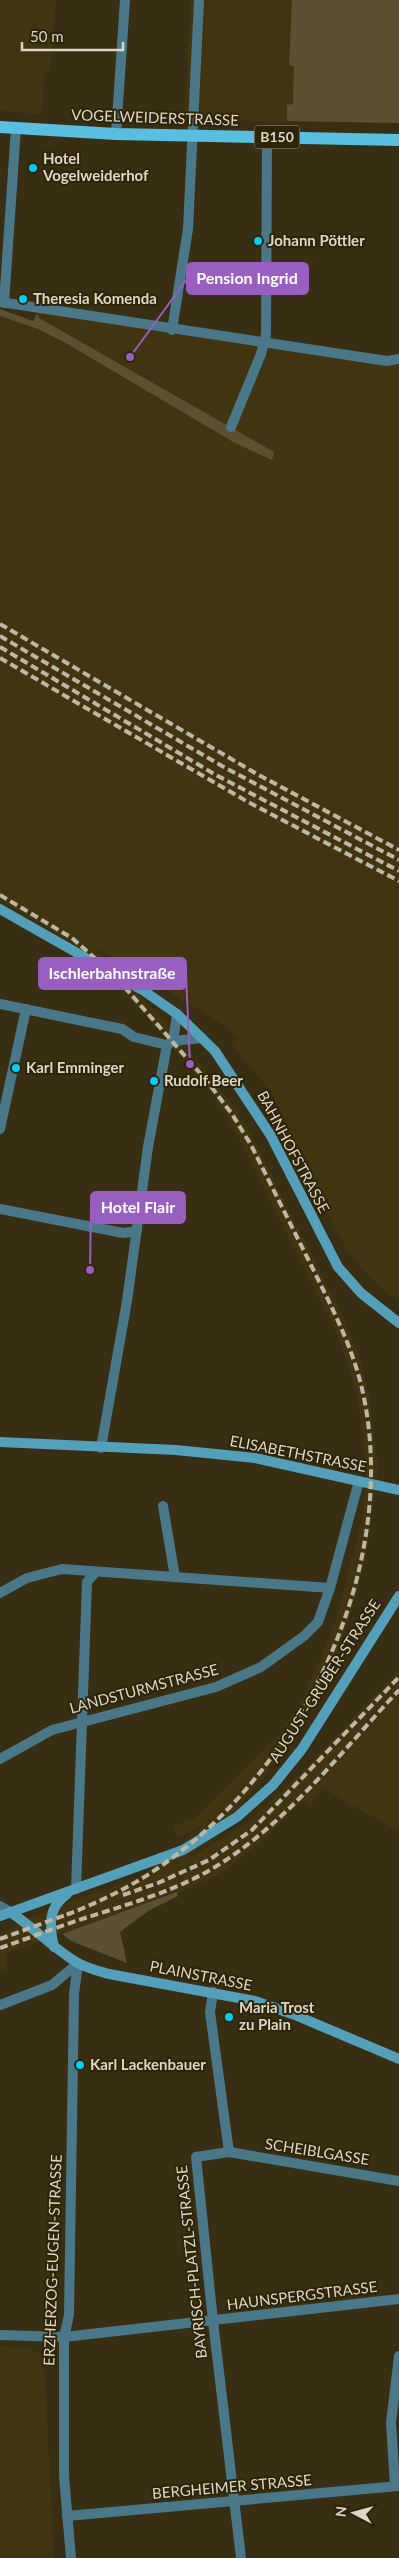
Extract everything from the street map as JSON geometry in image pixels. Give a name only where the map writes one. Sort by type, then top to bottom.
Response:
[{"type":"main road","name":"VOGELWEIDERSTRASSE","points":[[0,127],[116,134],[399,140]]},
{"type":"main road","name":"BAHNHOFSTRASSE","points":[[0,909],[144,992],[176,1014],[215,1051],[234,1077],[271,1136],[338,1267],[366,1298],[399,1323]]},
{"type":"main road","name":"ELISABETHSTRASSE","points":[[0,1442],[176,1450],[255,1458],[399,1490]]},
{"type":"main road","name":"AUGUST-GRUBER-STRASSE","points":[[5,1914],[183,1850],[213,1834],[256,1802],[302,1749],[399,1596]]},
{"type":"main road","points":[[54,1947],[51,1914],[56,1904],[74,1890]]},
{"type":"main road","name":"PLAINSTRASSE","points":[[5,1914],[32,1927],[54,1947],[78,1963],[109,1974],[255,2001],[294,2015],[399,2059]]},
{"type":"street","points":[[116,134],[125,0]]},
{"type":"street","points":[[172,330],[188,230],[199,0]]},
{"type":"street","points":[[16,128],[2,302],[172,330],[387,361],[399,359]]},
{"type":"street","points":[[230,427],[264,343],[267,137]]},
{"type":"street","points":[[0,1004],[122,1029],[134,1037],[170,1043],[202,1038]]},
{"type":"street","points":[[0,1129],[26,1009]]},
{"type":"street","points":[[100,1448],[127,1300],[148,1147],[176,1014]]},
{"type":"street","points":[[0,1209],[123,1233],[137,1231]]},
{"type":"street","name":"LANDSTURMSTRASSE","points":[[0,1759],[52,1730],[216,1687],[261,1667],[309,1632],[318,1622],[330,1588],[359,1481]]},
{"type":"street","points":[[163,1506],[174,1577]]},
{"type":"street","points":[[0,1593],[27,1578],[62,1569],[330,1588]]},
{"type":"street","points":[[74,1890],[87,1582],[95,1572]]},
{"type":"street","points":[[0,1906],[5,1914]]},
{"type":"street","points":[[0,2005],[52,1985],[78,1963]]},
{"type":"street","name":"ERZHERZOG-EUGEN-STRASSE","points":[[71,2558],[64,2476],[64,2337],[69,2315],[73,2014],[74,1978],[78,1963]]},
{"type":"street","points":[[213,1992],[210,2012],[229,2152]]},
{"type":"street","name":"SCHEIBLGASSE","points":[[229,2152],[399,2181]]},
{"type":"street","name":"BAYRISCH-PLATZL-STRASSE","points":[[229,2152],[196,2157],[212,2321],[241,2558]]},
{"type":"street","name":"HAUNSPERGSTRASSE","points":[[0,2335],[64,2337],[399,2299]]},
{"type":"street","points":[[397,2486],[391,2423],[399,2356]]},
{"type":"street","name":"BERGHEIMER STRASSE","points":[[67,2516],[234,2503],[397,2486]]},
{"type":"shaded area","points":[[0,0],[56,0],[50,70],[44,74],[42,115],[0,110]]},
{"type":"shaded area","points":[[191,0],[399,0],[399,123],[184,120]]},
{"type":"shaded area","points":[[292,0],[399,0],[399,123],[287,121],[287,105],[293,104],[294,66],[289,65]]},
{"type":"shaded area","points":[[0,309],[33,321],[37,313],[39,318],[274,452],[272,460],[235,443],[64,342],[38,329],[0,316]]},
{"type":"shaded area","points":[[47,310],[399,365],[399,1301],[383,1291],[356,1263],[337,1232],[306,1171],[272,1093],[231,1044],[237,1040],[229,1028],[92,946],[160,1016],[233,1105],[250,1132],[339,1309],[358,1352],[369,1395],[378,1467],[367,1551],[353,1607],[336,1656],[313,1703],[289,1744],[240,1806],[191,1856],[248,1822],[302,1772],[399,1669],[399,1832],[322,1788],[311,1806],[303,1800],[262,1841],[220,1874],[181,1891],[7,1953],[6,1969],[0,1971],[0,1935],[30,1917],[144,1875],[202,1826],[177,1837],[173,1825],[194,1819],[272,1741],[276,1740],[303,1698],[336,1620],[359,1532],[364,1502],[366,1468],[358,1398],[348,1363],[331,1321],[229,1120],[208,1089],[158,1030],[110,978],[77,946],[0,900],[0,316],[38,329],[39,318],[37,313]]},
{"type":"shaded area","points":[[177,1892],[178,1896],[148,1911],[120,1932],[127,1963],[71,1941],[62,1934]]},
{"type":"shaded area","points":[[0,2346],[31,2348],[44,2357],[54,2558],[0,2558]]},
{"type":"railway","points":[[0,624],[257,774],[399,850]]},
{"type":"railway","points":[[0,636],[222,766],[399,860]]},
{"type":"railway","points":[[0,647],[216,775],[399,871]]},
{"type":"railway","points":[[0,658],[248,802],[399,881]]},
{"type":"railway","points":[[0,895],[72,938],[114,975],[206,1080],[232,1114],[251,1145],[327,1297],[349,1347],[364,1398],[371,1462],[367,1527],[353,1592],[330,1656],[299,1716],[261,1771],[217,1820],[168,1861],[132,1885],[66,1915]]},
{"type":"railway","points":[[123,1895],[158,1883],[209,1860],[252,1830],[399,1677]]},
{"type":"railway","points":[[0,1948],[179,1886],[210,1870],[263,1832],[287,1810],[333,1763],[399,1690]]},
{"type":"railway","points":[[0,1939],[71,1913]]},
{"type":"place","name":"Hotel Vogelweiderhof","points":[[33,168]]},
{"type":"place","name":"Johann Pöttler","points":[[258,241]]},
{"type":"place","name":"Theresia Komenda","points":[[23,299]]},
{"type":"place","name":"Pension Ingrid","points":[[130,357]]},
{"type":"place","name":"Ischlerbahnstraße","points":[[190,1064]]},
{"type":"place","name":"Karl Emminger","points":[[16,1068]]},
{"type":"place","name":"Rudolf Beer","points":[[154,1081]]},
{"type":"place","name":"Hotel Flair","points":[[90,1270]]},
{"type":"place","name":"Maria Trost zu Plain","points":[[229,2017]]},
{"type":"place","name":"Karl Lackenbauer","points":[[80,2065]]}]
